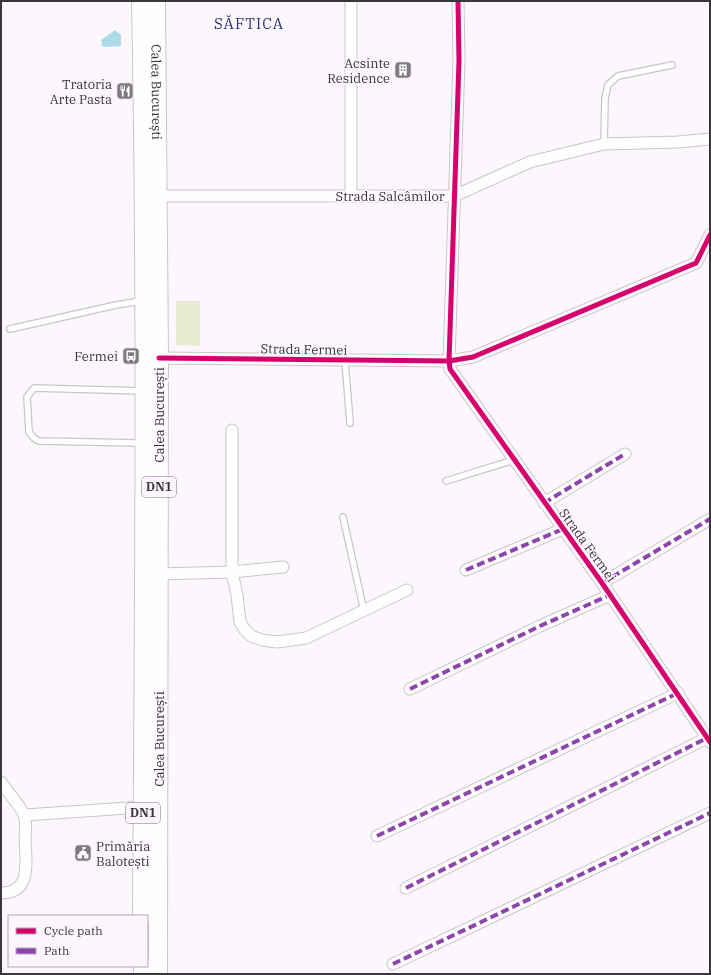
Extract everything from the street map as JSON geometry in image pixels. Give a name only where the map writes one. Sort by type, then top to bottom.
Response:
[{"type":"highway","name":"Calea București","points":[[140,1],[144,301],[142,915]]},
{"type":"highway","name":"Calea București","points":[[156,1],[159,358],[158,974]]},
{"type":"street","points":[[351,1],[351,196]]},
{"type":"street","points":[[449,361],[459,61],[458,1]]},
{"type":"street","name":"Strada Salcâmilor","points":[[157,196],[454,196],[530,162],[604,144],[678,142],[710,139]]},
{"type":"street","name":"Strada Fermei","points":[[159,358],[449,361],[473,356],[696,263],[710,235]]},
{"type":"street","name":"Strada Fermei","points":[[449,361],[450,369],[602,583],[709,740]]},
{"type":"street","points":[[232,430],[232,572],[237,595],[240,622],[251,636],[262,640],[283,641],[306,638],[407,590]]},
{"type":"street","points":[[544,503],[624,454]]},
{"type":"street","points":[[602,583],[710,519]]},
{"type":"street","points":[[466,570],[563,529]]},
{"type":"street","points":[[159,574],[232,572],[283,567]]},
{"type":"street","points":[[410,689],[540,626],[610,595]]},
{"type":"street","points":[[377,836],[678,693]]},
{"type":"street","points":[[406,888],[709,740]]},
{"type":"street","points":[[1,782],[25,815],[26,868],[25,877],[21,885],[15,890],[7,893],[1,893]]},
{"type":"street","points":[[25,815],[143,806]]},
{"type":"street","points":[[392,964],[710,813]]},
{"type":"lane","points":[[604,144],[605,98],[608,85],[618,76],[672,65]]},
{"type":"lane","points":[[10,329],[116,305],[144,301]]},
{"type":"lane","points":[[345,360],[350,423]]},
{"type":"lane","points":[[144,391],[34,388],[27,397],[29,432],[39,441],[144,443]]},
{"type":"lane","points":[[446,481],[514,460]]},
{"type":"lane","points":[[343,517],[364,611]]},
{"type":"green space","points":[[176,301],[200,301],[200,346],[176,345]]},
{"type":"water","points":[[115,30],[121,35],[121,46],[102,46],[101,40]]},
{"type":"marked path","points":[[544,503],[625,454]]},
{"type":"marked path","points":[[602,583],[710,519]]},
{"type":"marked path","points":[[466,570],[563,529]]},
{"type":"marked path","points":[[410,689],[540,626],[610,595]]},
{"type":"marked path","points":[[377,836],[678,693]]},
{"type":"marked path","points":[[406,888],[707,738]]},
{"type":"marked path","points":[[393,964],[710,813]]},
{"type":"cycle path","points":[[458,1],[459,61],[449,361],[450,369],[602,583],[710,742]]},
{"type":"cycle path","points":[[159,358],[449,361],[473,357],[696,263],[710,235]]},
{"type":"place","name":"Acsinte Residence","points":[[403,70]]},
{"type":"place","name":"Tratoria Arte Pasta","points":[[125,91]]},
{"type":"place","name":"Fermei","points":[[131,356]]},
{"type":"place","name":"Primăria Balotești","points":[[83,853]]},
{"type":"district","name":"SĂFTICA","points":[[249,24]]}]
